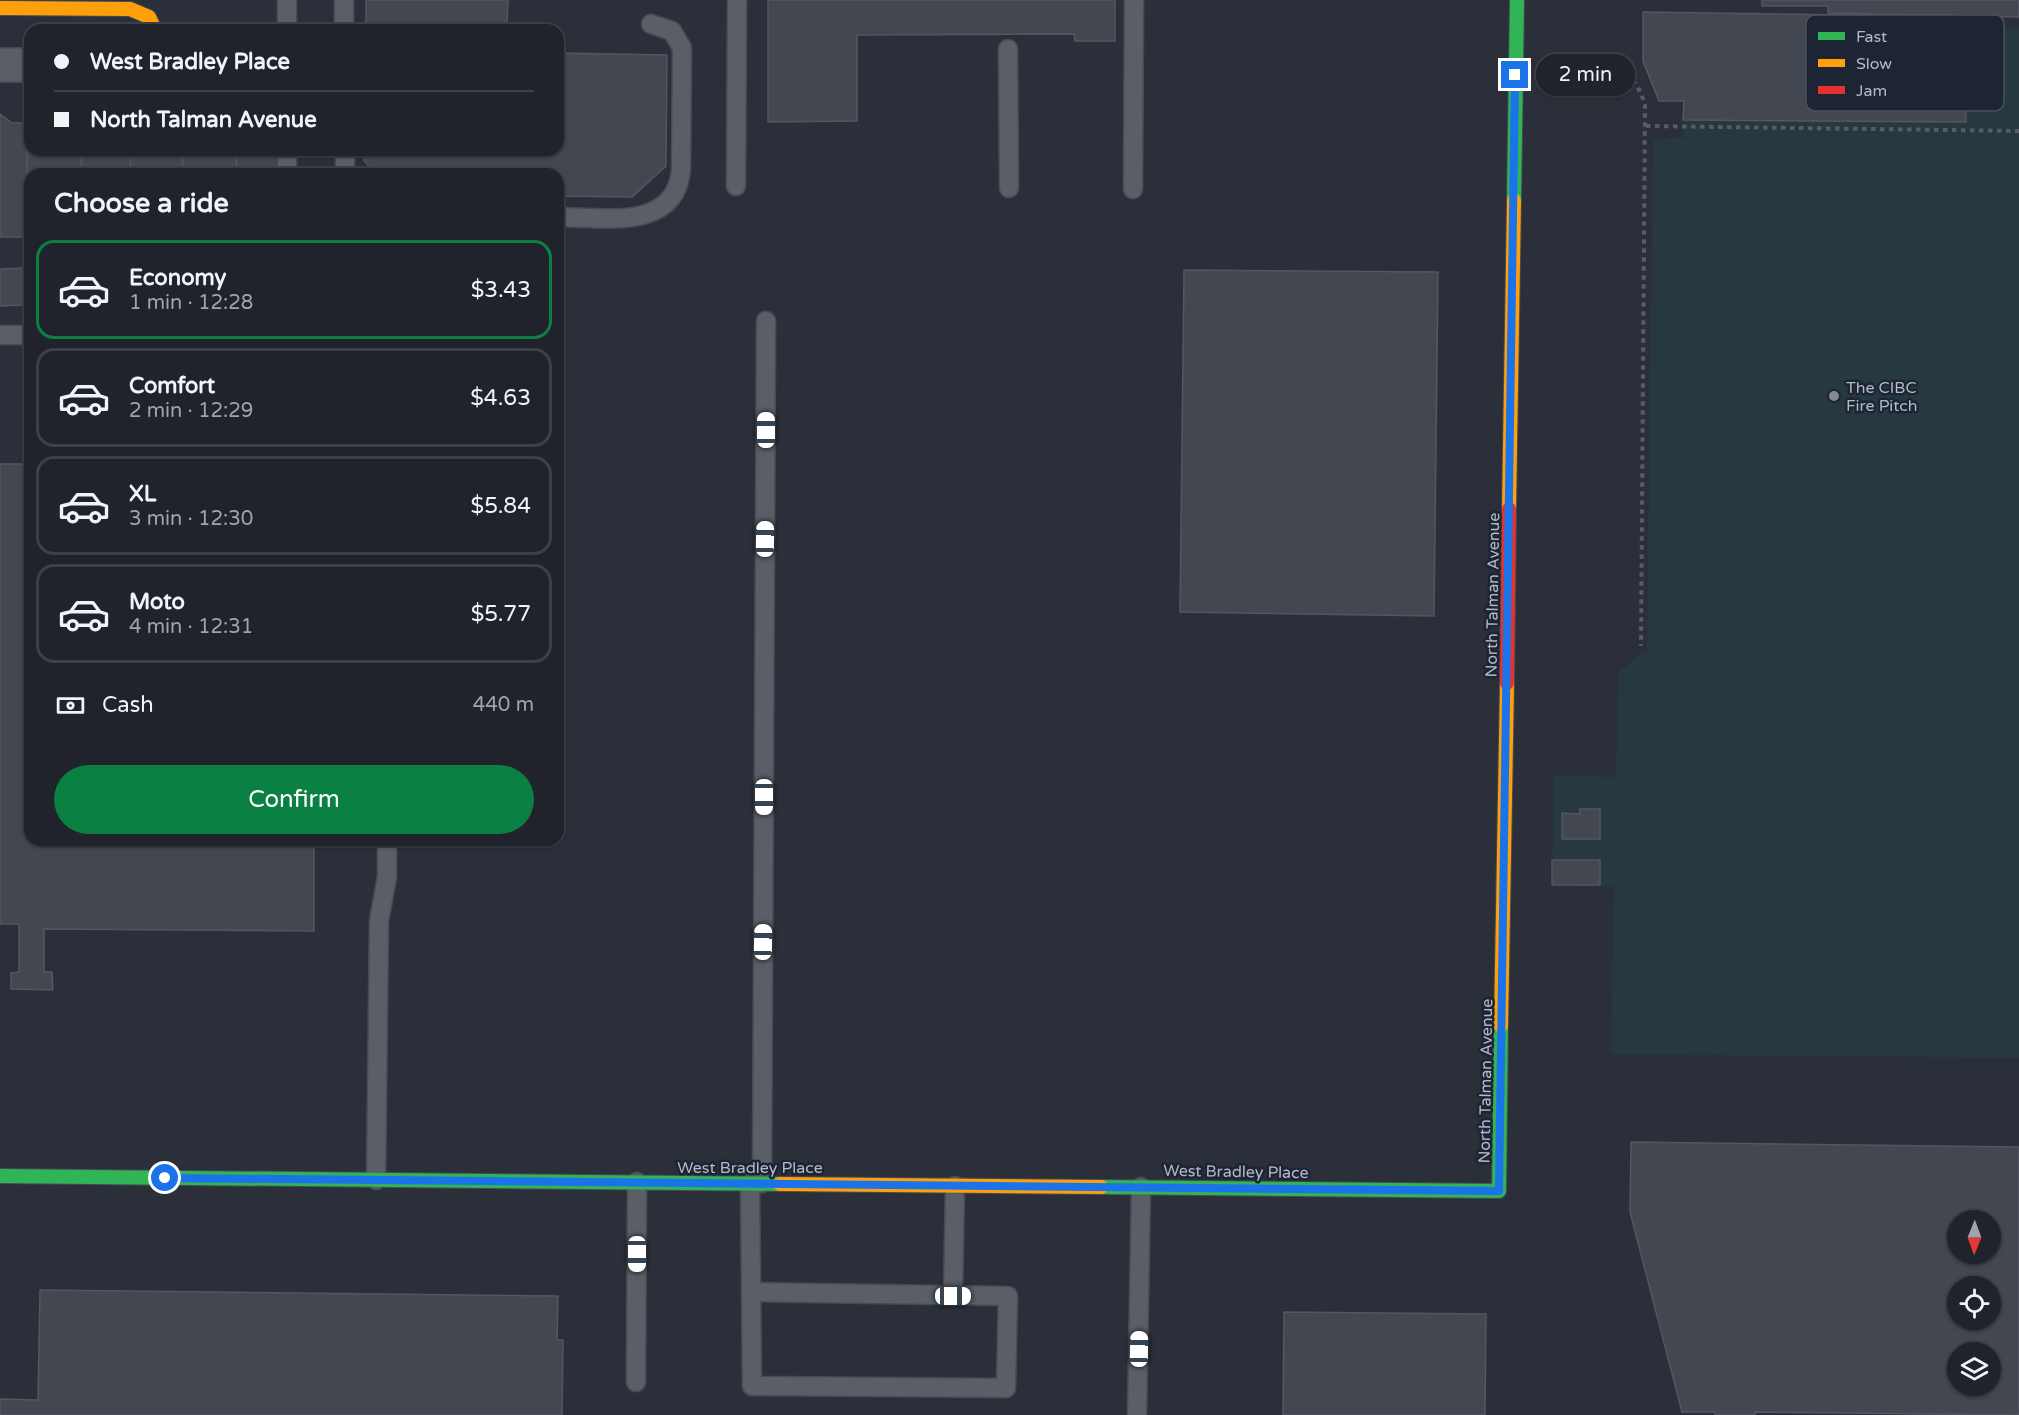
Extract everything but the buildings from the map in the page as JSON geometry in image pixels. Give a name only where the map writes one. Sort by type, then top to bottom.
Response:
[{"type":"street","name":"North Talman Avenue","points":[[1499,1191],[1517,0]]},
{"type":"street","points":[[0,8],[130,9],[148,16],[153,24]]},
{"type":"street","points":[[0,65],[24,66]]},
{"type":"street","name":"West Bradley Place","points":[[0,1176],[1499,1191]]},
{"type":"lane","points":[[287,0],[287,24]]},
{"type":"lane","points":[[344,0],[345,24]]},
{"type":"lane","points":[[736,0],[736,186]]},
{"type":"lane","points":[[1133,189],[1134,0]]},
{"type":"lane","points":[[564,217],[639,217],[659,209],[678,190],[681,170],[682,48],[672,31],[651,24]]},
{"type":"lane","points":[[1008,49],[1009,188]]},
{"type":"lane","points":[[751,1292],[1008,1296],[1006,1388],[752,1386],[751,1292],[756,1184],[766,321]]},
{"type":"lane","points":[[0,335],[24,335]]},
{"type":"lane","points":[[376,1180],[380,921],[387,877],[387,846]]},
{"type":"lane","points":[[636,1382],[637,1182]]},
{"type":"lane","points":[[953,1296],[955,1186]]},
{"type":"lane","points":[[1137,1415],[1142,1187]]},
{"type":"path","points":[[1549,57],[1599,59],[1617,66],[1632,76],[1639,86],[1645,105],[1641,646]]},
{"type":"path","points":[[1646,126],[2019,131]]},
{"type":"shaded area","name":"The CIBC Fire Pitch","points":[[1643,12],[1849,15],[1806,15],[1806,111],[2004,111],[2004,27],[2019,27],[2019,1058],[1611,1054],[1614,886],[1552,885],[1554,776],[1616,777],[1619,672],[1641,653],[1647,653],[1653,139],[1684,138],[1684,101],[1659,101],[1643,61]]},
{"type":"traffic: fast","points":[[1514,200],[1517,0]]},
{"type":"traffic: fast","points":[[1101,1187],[1499,1191],[1501,1026]]},
{"type":"traffic: fast","points":[[0,1176],[780,1184]]},
{"type":"traffic: slow","points":[[0,8],[130,9],[149,17],[152,24]]},
{"type":"traffic: slow","points":[[1509,509],[1514,200]]},
{"type":"traffic: slow","points":[[1501,1026],[1507,683]]},
{"type":"traffic: slow","points":[[780,1184],[1101,1187]]},
{"type":"traffic: jam","points":[[1507,683],[1509,509]]},
{"type":"place","name":"The CIBC Fire Pitch","points":[[1834,396]]},
{"type":"route","points":[[165,1178],[1499,1191],[1515,75]]}]
